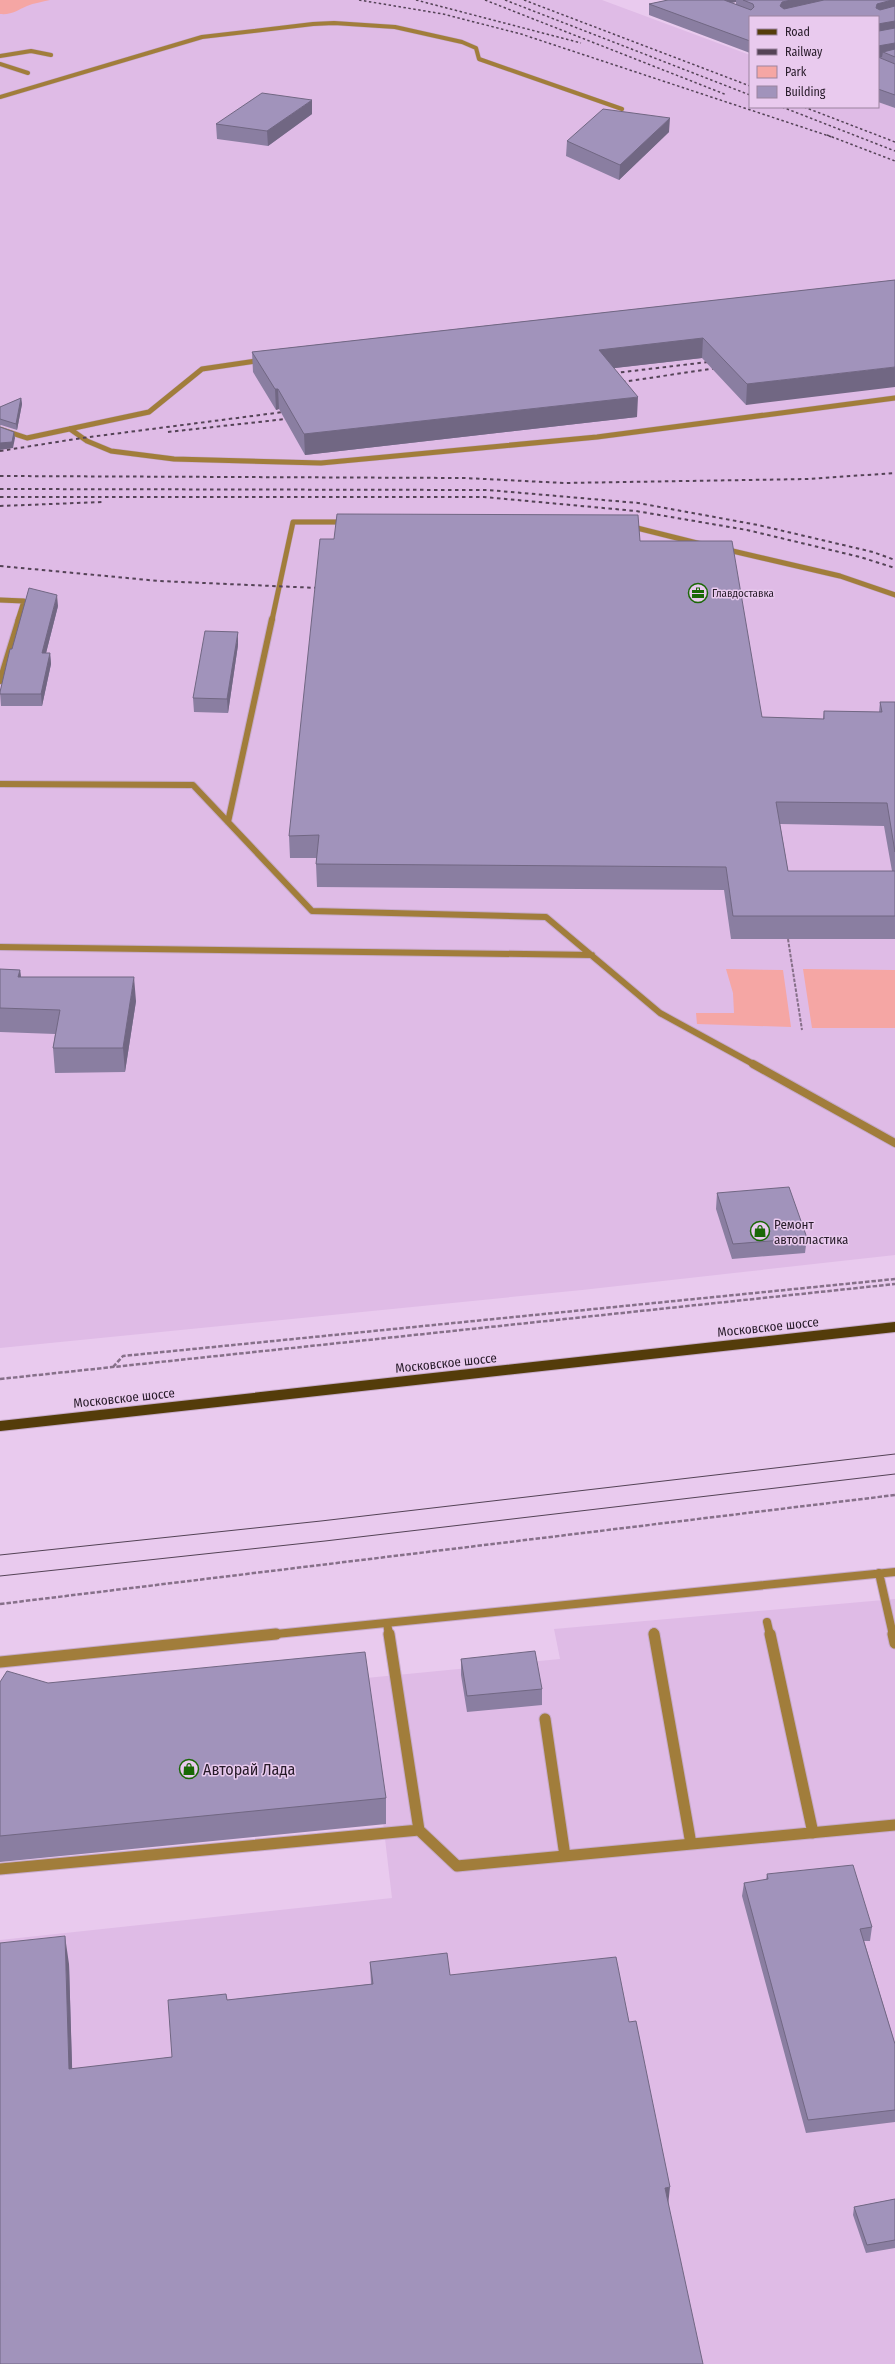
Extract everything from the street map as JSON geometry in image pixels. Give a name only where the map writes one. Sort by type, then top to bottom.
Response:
[{"type":"main road","name":"Московское шоссе","points":[[0,1426],[895,1327]]},
{"type":"lane","points":[[0,97],[202,37],[334,23],[396,27],[462,42],[476,48],[479,59],[622,109]]},
{"type":"lane","points":[[0,56],[31,52],[51,55]]},
{"type":"lane","points":[[0,64],[28,73]]},
{"type":"lane","points":[[0,429],[27,438],[149,412],[202,369],[272,358]]},
{"type":"lane","points":[[70,429],[87,441],[111,451],[174,459],[320,463],[597,437],[895,398]]},
{"type":"lane","points":[[228,822],[293,522],[349,522]]},
{"type":"lane","points":[[618,524],[710,546]]},
{"type":"lane","points":[[718,548],[840,576],[895,595]]},
{"type":"lane","points":[[0,600],[24,600],[0,681]]},
{"type":"lane","points":[[0,784],[193,785],[312,912],[546,917],[660,1014],[895,1143]]},
{"type":"lane","points":[[0,947],[592,955]]},
{"type":"lane","points":[[0,1662],[895,1572]]},
{"type":"lane","points":[[879,1573],[895,1643]]},
{"type":"lane","points":[[767,1622],[813,1833]]},
{"type":"lane","points":[[387,1623],[419,1830],[457,1866],[895,1825]]},
{"type":"lane","points":[[654,1632],[691,1844]]},
{"type":"lane","points":[[545,1719],[565,1856]]},
{"type":"lane","points":[[0,1869],[419,1830]]},
{"type":"path","points":[[788,939],[802,1030]]},
{"type":"path","points":[[113,1367],[123,1356],[895,1279]]},
{"type":"path","points":[[0,1379],[895,1284]]},
{"type":"path","points":[[0,1604],[895,1495]]},
{"type":"shaded area","points":[[0,0],[602,0],[749,55],[749,108],[879,108],[879,102],[895,108],[895,1255],[582,1290],[0,1348]]},
{"type":"shaded area","points":[[895,1599],[895,2364],[0,2364],[0,1940],[392,1898],[366,1678],[560,1659],[554,1629]]},
{"type":"green space","points":[[0,0],[50,0],[32,4],[12,13],[4,14],[0,14]]},
{"type":"green space","points":[[726,969],[783,970],[791,1027],[697,1024],[696,1013],[734,1013],[733,993]]},
{"type":"green space","points":[[803,969],[895,970],[895,1028],[812,1028]]},
{"type":"building","points":[[668,0],[724,0],[751,10],[754,7],[753,4],[743,0],[791,0],[782,2],[780,6],[784,9],[824,0],[892,0],[877,4],[876,8],[880,10],[895,6],[895,21],[879,24],[879,16],[749,16],[749,41],[649,4]]},
{"type":"building","points":[[895,28],[895,43],[879,46],[879,31]]},
{"type":"building","points":[[895,49],[895,57],[883,52]]},
{"type":"building","points":[[879,57],[895,64],[895,95],[879,89]]},
{"type":"building","points":[[262,93],[312,100],[267,131],[216,124]]},
{"type":"building","points":[[603,109],[670,118],[620,165],[567,141]]},
{"type":"building","points":[[895,280],[895,367],[747,384],[703,338],[599,350],[638,397],[304,434],[278,389],[275,389],[252,352]]},
{"type":"building","points":[[21,398],[16,424],[0,419],[0,407]]},
{"type":"building","points":[[0,427],[14,432],[12,442],[0,443]]},
{"type":"building","points":[[337,514],[638,515],[640,541],[732,541],[762,717],[824,719],[824,711],[882,712],[880,702],[895,702],[895,852],[887,803],[776,802],[788,871],[895,871],[895,916],[733,916],[726,867],[316,864],[319,835],[289,836],[320,539],[334,539]]},
{"type":"building","points":[[29,588],[57,595],[42,653],[50,653],[41,694],[0,694],[10,649],[12,649]]},
{"type":"building","points":[[205,631],[238,632],[227,699],[193,698]]},
{"type":"building","points":[[0,969],[20,970],[18,977],[134,977],[123,1048],[53,1048],[60,1010],[0,1008]]},
{"type":"building","name":"Ремонт автопластика","points":[[789,1187],[807,1238],[733,1244],[717,1193]]},
{"type":"building","points":[[535,1651],[542,1689],[467,1696],[461,1659]]},
{"type":"building","name":"Авторай Лада","points":[[365,1652],[386,1798],[0,1836],[0,1682],[7,1671],[48,1683]]},
{"type":"building","points":[[853,1865],[872,1927],[860,1929],[895,2044],[895,2110],[808,2120],[744,1883],[768,1879],[767,1874]]},
{"type":"building","points":[[65,1936],[69,2069],[172,2057],[168,2000],[226,1994],[227,2000],[373,1984],[370,1962],[447,1953],[450,1975],[616,1957],[629,2022],[636,2021],[670,2187],[665,2188],[703,2364],[0,2364],[0,1943]]},
{"type":"building","points":[[895,2199],[895,2240],[867,2245],[854,2207]]},
{"type":"tram line","points":[[0,1555],[321,1521],[895,1454]]},
{"type":"tram line","points":[[0,1576],[325,1541],[895,1474]]},
{"type":"railway","points":[[359,0],[443,14],[521,34],[832,137]]},
{"type":"railway","points":[[416,0],[581,43]]},
{"type":"railway","points":[[485,0],[727,95]]},
{"type":"railway","points":[[505,0],[749,95]]},
{"type":"railway","points":[[524,0],[749,86]]},
{"type":"railway","points":[[785,108],[895,151]]},
{"type":"railway","points":[[807,108],[895,142]]},
{"type":"railway","points":[[827,135],[895,161]]},
{"type":"railway","points":[[607,374],[716,361]]},
{"type":"railway","points":[[615,383],[724,367]]},
{"type":"railway","points":[[0,451],[82,438],[291,411]]},
{"type":"railway","points":[[168,432],[295,418]]},
{"type":"railway","points":[[0,476],[465,478],[564,483],[808,479],[895,473]]},
{"type":"railway","points":[[0,489],[488,490],[638,503],[758,525],[873,552],[895,560]]},
{"type":"railway","points":[[0,497],[484,497],[636,511],[747,530],[860,557],[895,568]]},
{"type":"railway","points":[[0,506],[102,502]]},
{"type":"railway","points":[[0,566],[159,581],[318,588]]},
{"type":"place","name":"Главдоставка","points":[[698,593]]},
{"type":"place","name":"Ремонт автопластика","points":[[760,1231]]},
{"type":"place","name":"Авторай Лада","points":[[189,1769]]}]
